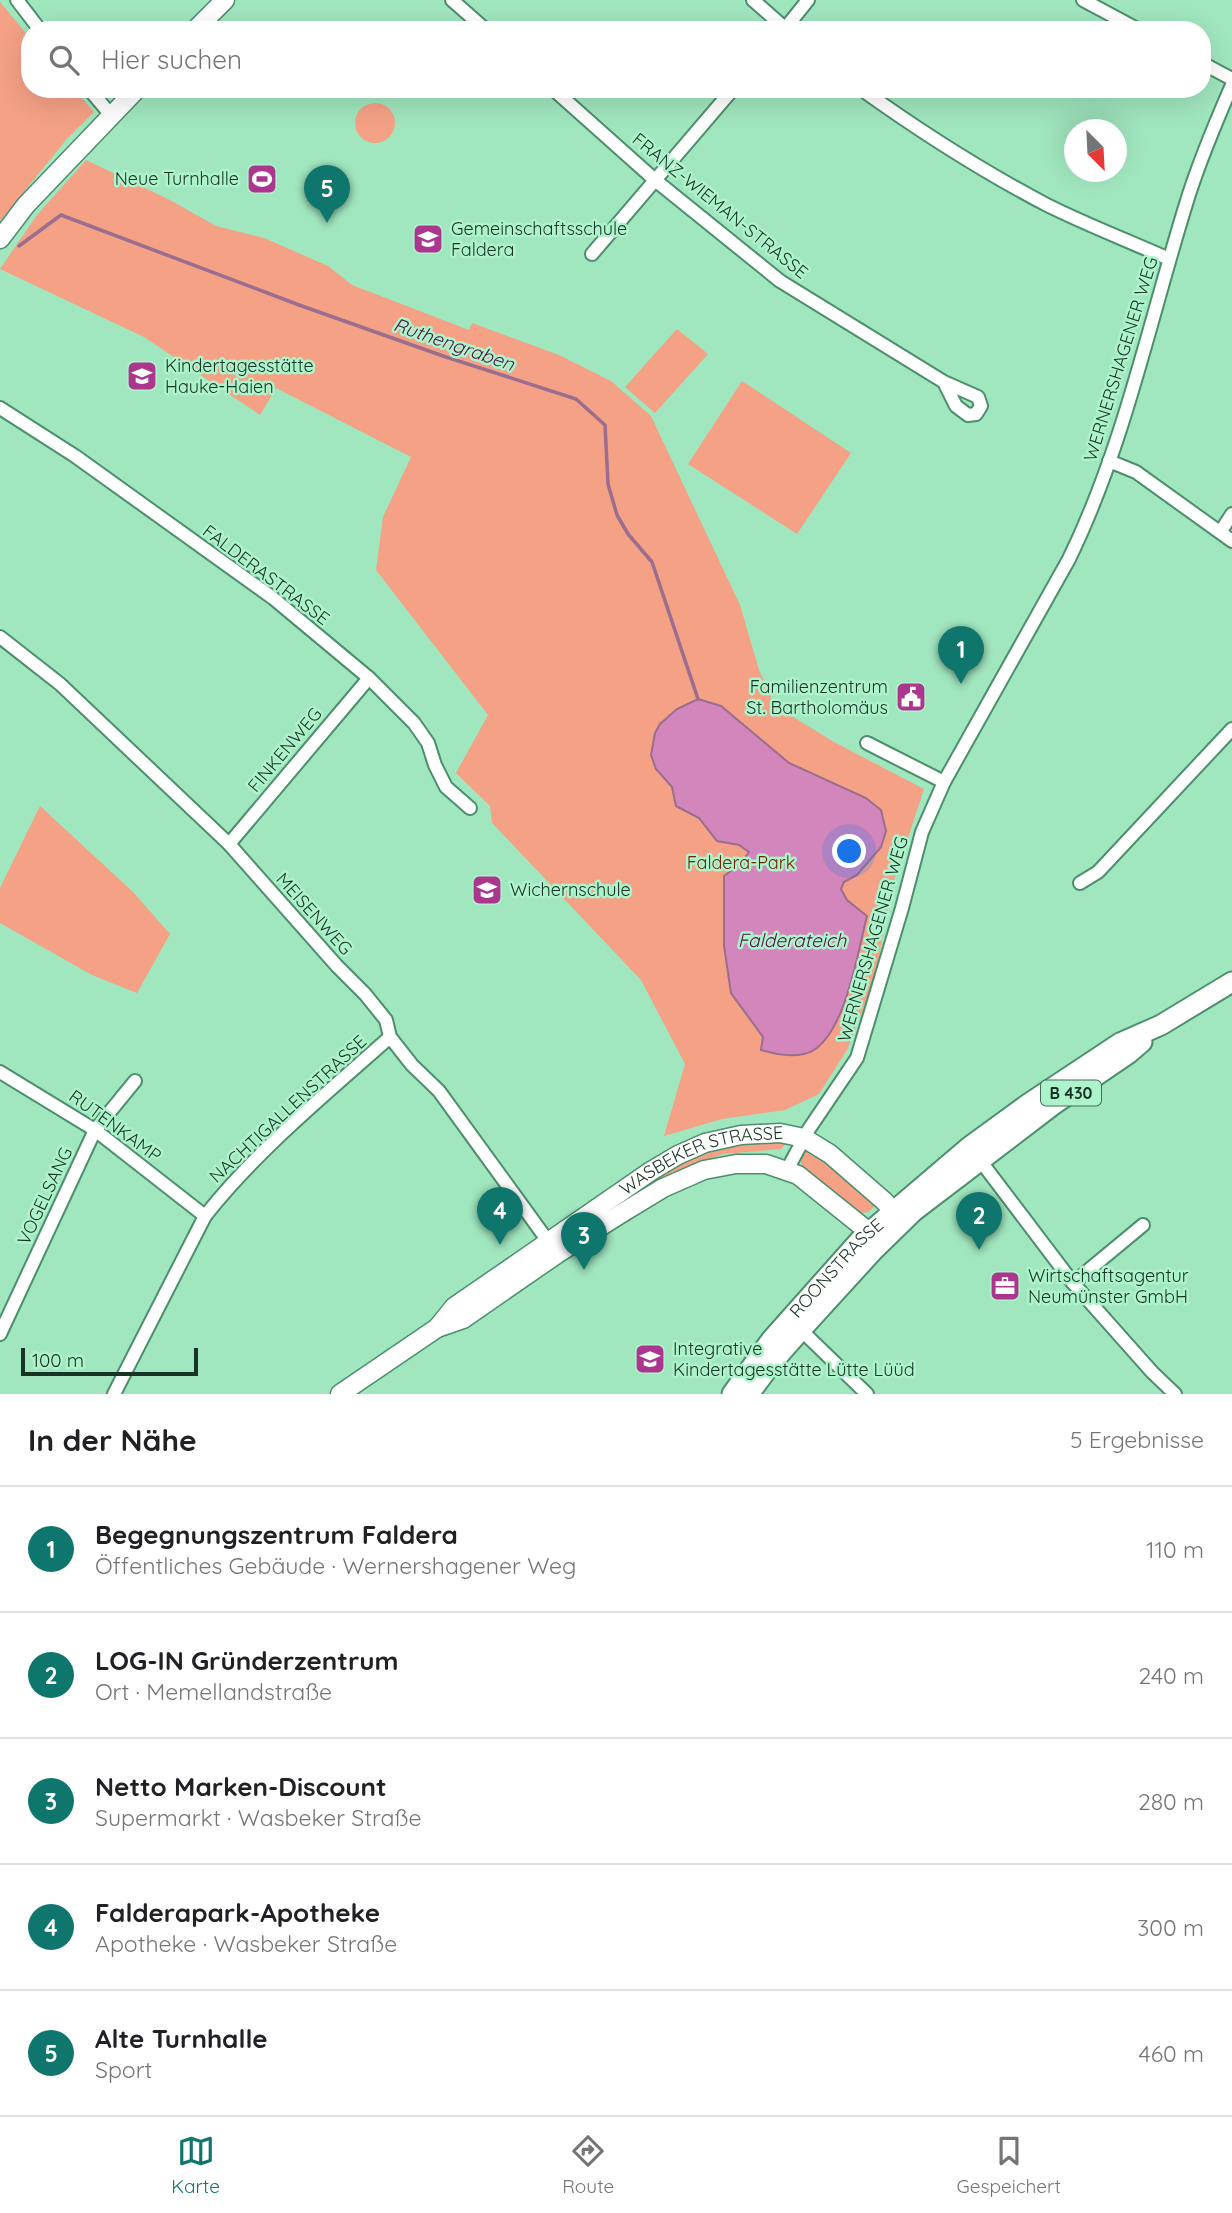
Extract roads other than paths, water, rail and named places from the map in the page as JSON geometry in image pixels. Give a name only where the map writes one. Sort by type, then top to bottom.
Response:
[{"type":"main road","name":"B 430","points":[[887,1227],[1028,1104],[1120,1043],[1161,1025],[1232,982]]},
{"type":"main road","name":"ROONSTRASSE","points":[[749,1394],[887,1227]]},
{"type":"main road","name":"ROONSTRASSE","points":[[732,1394],[771,1340],[887,1227]]},
{"type":"street","points":[[17,0],[33,21]]},
{"type":"street","points":[[204,21],[225,0]]},
{"type":"street","points":[[452,0],[476,21]]},
{"type":"street","points":[[753,0],[776,21]]},
{"type":"street","points":[[791,21],[808,0]]},
{"type":"street","points":[[1083,0],[1122,21]]},
{"type":"street","points":[[1211,68],[1232,79]]},
{"type":"street","name":"WERNERSHAGENER WEG","points":[[804,1138],[857,1058],[922,832],[944,782],[1084,528],[1123,425],[1191,189],[1232,85]]},
{"type":"street","points":[[97,98],[111,115]]},
{"type":"street","points":[[0,239],[26,205],[128,98]]},
{"type":"street","name":"FRANZ-WIEMAN-STRASSE","points":[[563,98],[655,180],[780,281],[944,382]]},
{"type":"street","points":[[592,254],[725,98]]},
{"type":"street","points":[[874,98],[911,125],[1017,189],[1049,206],[1170,259]]},
{"type":"street","name":"FALDERASTRASSE","points":[[0,408],[75,456],[273,598],[369,678],[414,723],[428,743],[446,787],[470,808]]},
{"type":"street","points":[[1110,461],[1136,472],[1232,541]]},
{"type":"street","points":[[1221,531],[1232,514]]},
{"type":"street","name":"MEISENWEG","points":[[0,637],[60,684],[229,844],[365,994],[386,1020],[390,1037],[412,1065],[439,1091],[553,1248]]},
{"type":"street","name":"FINKENWEG","points":[[229,844],[369,678]]},
{"type":"street","points":[[1080,883],[1098,872],[1232,729]]},
{"type":"street","points":[[867,743],[944,782]]},
{"type":"street","name":"NACHTIGALLENSTRASSE","points":[[114,1394],[205,1216],[254,1161],[390,1037]]},
{"type":"street","name":"RUTENKAMP","points":[[0,1072],[96,1130],[205,1216]]},
{"type":"street","name":"VOGELSANG","points":[[0,1334],[96,1130],[135,1081]]},
{"type":"street","name":"WASBEKER STRASSE","points":[[340,1394],[437,1328],[463,1319],[651,1171],[705,1143],[754,1134],[780,1133],[804,1138],[830,1154],[887,1227]]},
{"type":"street","name":"WASBEKER STRASSE","points":[[787,1170],[804,1138]]},
{"type":"street","points":[[975,1153],[1073,1283],[1175,1394]]},
{"type":"street","name":"WASBEKER STRASSE","points":[[553,1248],[663,1188],[705,1170],[736,1164],[766,1164],[787,1170],[887,1227]]},
{"type":"street","points":[[1073,1283],[1143,1224]]},
{"type":"street","points":[[801,1330],[867,1394]]},
{"type":"water","name":"Falderateich","points":[[698,699],[721,706],[789,763],[866,798],[881,810],[886,831],[881,847],[857,875],[844,882],[841,889],[847,900],[867,916],[847,995],[829,1034],[818,1047],[804,1054],[782,1055],[761,1050],[763,1037],[731,993],[724,946],[724,876],[740,864],[749,852],[739,845],[717,841],[699,818],[676,806],[672,787],[656,769],[651,755],[655,733],[660,724],[677,709]]},
{"type":"waterway","name":"Ruthengraben","points":[[19,246],[61,215],[299,305],[576,399],[605,425],[608,484],[617,515],[628,534],[652,562],[698,699]]},
{"type":"place","name":"Neue Turnhalle","points":[[262,179]]},
{"type":"place","name":"Alte Turnhalle","points":[[327,223]]},
{"type":"place","name":"Gemeinschaftsschule Faldera","points":[[428,239]]},
{"type":"place","name":"Kindertagesstätte Hauke-Haien","points":[[142,376]]},
{"type":"place","name":"Begegnungszentrum Faldera","points":[[961,684]]},
{"type":"place","name":"Familienzentrum St. Bartholomäus","points":[[911,697]]},
{"type":"place","name":"Wichernschule","points":[[487,890]]},
{"type":"place","name":"Falderapark-Apotheke","points":[[500,1245]]},
{"type":"place","name":"LOG-IN Gründerzentrum","points":[[979,1250]]},
{"type":"place","name":"Netto Marken-Discount","points":[[584,1270]]},
{"type":"place","name":"Wirtschaftsagentur Neumünster GmbH","points":[[1005,1286]]},
{"type":"place","name":"Integrative Kindertagesstätte Lütte Lüüd","points":[[650,1359]]},
{"type":"park label","name":"Faldera-Park","points":[[741,863]]}]
